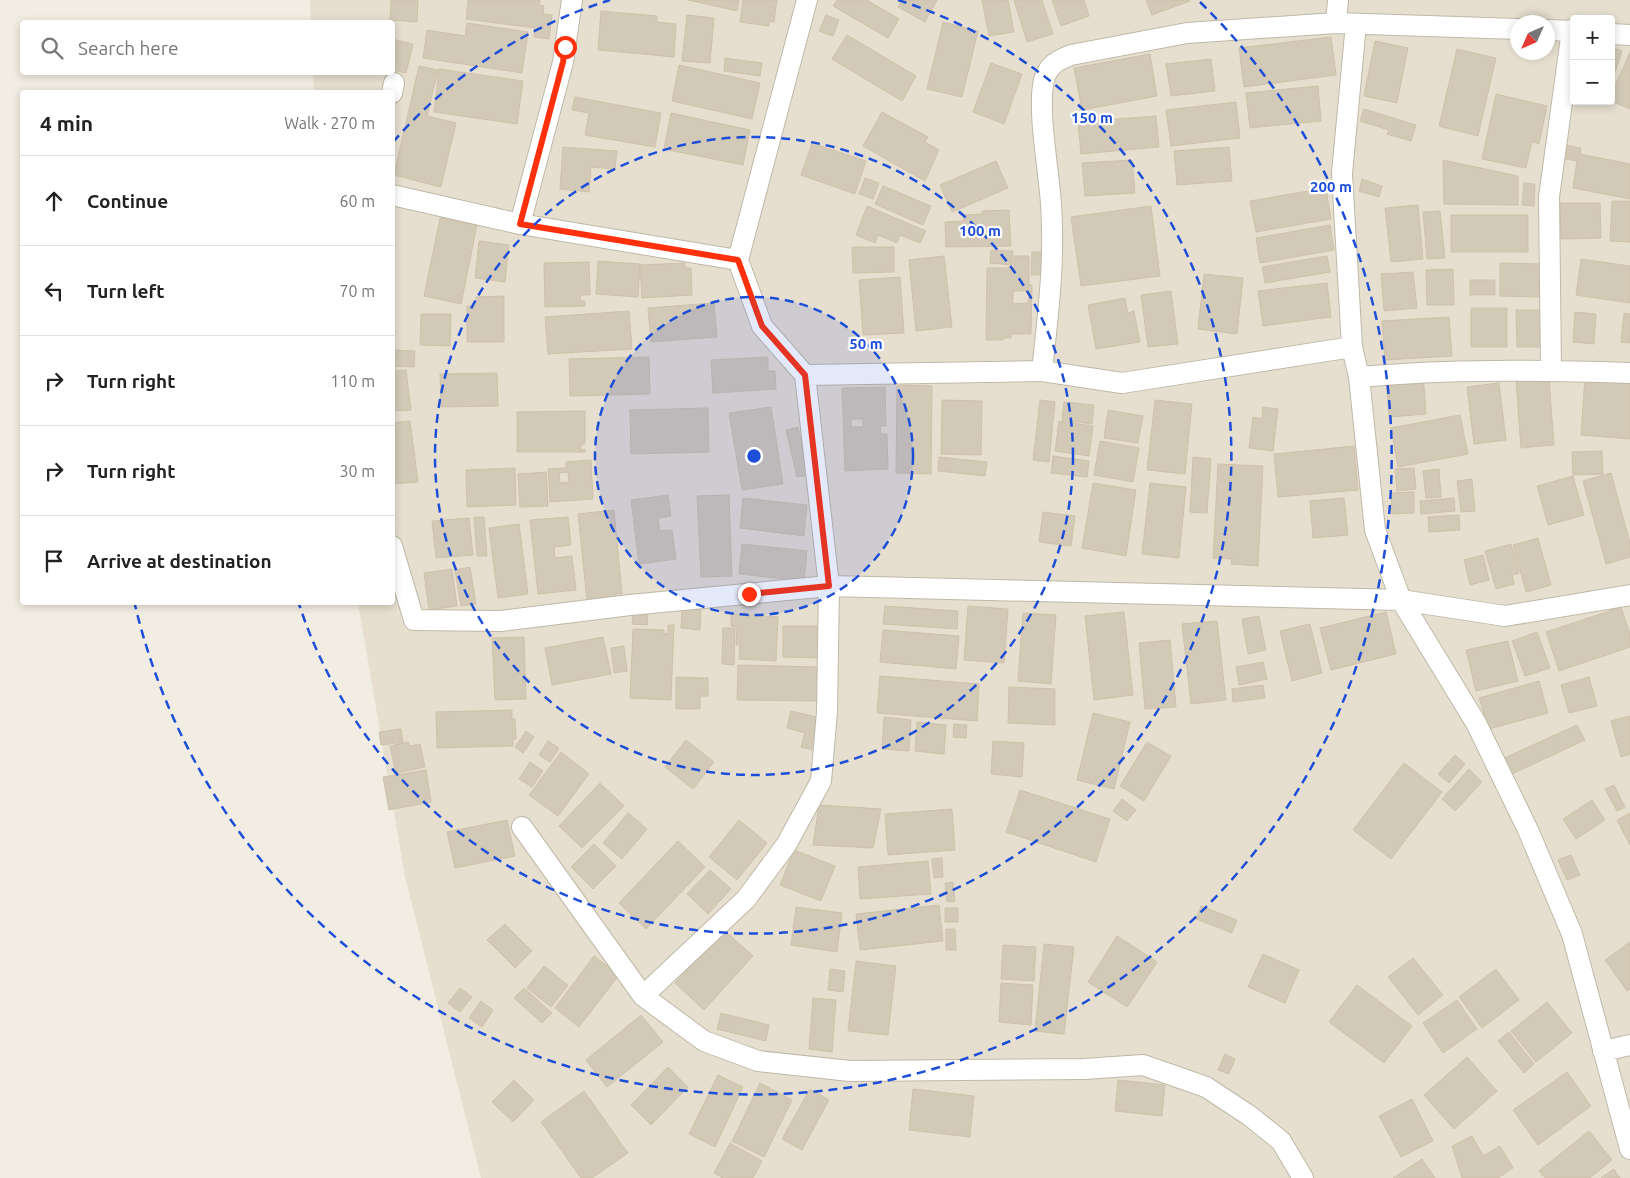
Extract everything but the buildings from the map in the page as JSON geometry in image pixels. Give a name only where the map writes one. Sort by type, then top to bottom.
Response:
[{"type":"street","points":[[520,224],[563,62],[572,0]]},
{"type":"street","points":[[643,996],[746,899],[786,845],[821,780],[827,712],[829,586],[805,375],[762,326],[738,260],[807,0]]},
{"type":"street","points":[[1336,23],[1338,0]]},
{"type":"street","points":[[1042,371],[1053,276],[1052,205],[1042,94],[1049,68],[1058,60],[1071,55],[1187,33],[1336,23],[1510,29]]},
{"type":"street","points":[[1356,24],[1342,174],[1352,347],[1359,377],[1375,530],[1401,600],[1476,723],[1528,830],[1572,934],[1630,1149]]},
{"type":"street","points":[[1555,30],[1570,30]]},
{"type":"street","points":[[1615,34],[1630,35]]},
{"type":"street","points":[[1551,370],[1549,197],[1570,51]]},
{"type":"street","points":[[395,196],[520,224],[738,260]]},
{"type":"street","points":[[805,375],[1042,371],[1122,383],[1352,347]]},
{"type":"street","points":[[1359,377],[1430,371],[1551,370],[1630,374]]},
{"type":"street","points":[[395,556],[414,620],[501,621],[630,605],[829,586],[1401,600],[1505,616],[1630,595]]},
{"type":"street","points":[[522,827],[643,996],[704,1041],[758,1061],[850,1071],[1084,1070],[1143,1065],[1206,1087],[1250,1116],[1281,1141],[1303,1178]]},
{"type":"street","points":[[1603,1051],[1630,1045]]},
{"type":"shaded area","points":[[310,0],[1630,0],[1630,1178],[481,1178],[405,877],[358,605],[395,605],[395,90],[314,90],[313,75],[395,75],[395,20],[311,20]]},
{"type":"route","points":[[565,47],[563,62],[520,224],[738,260],[762,326],[805,375],[829,586],[749,594]]}]
